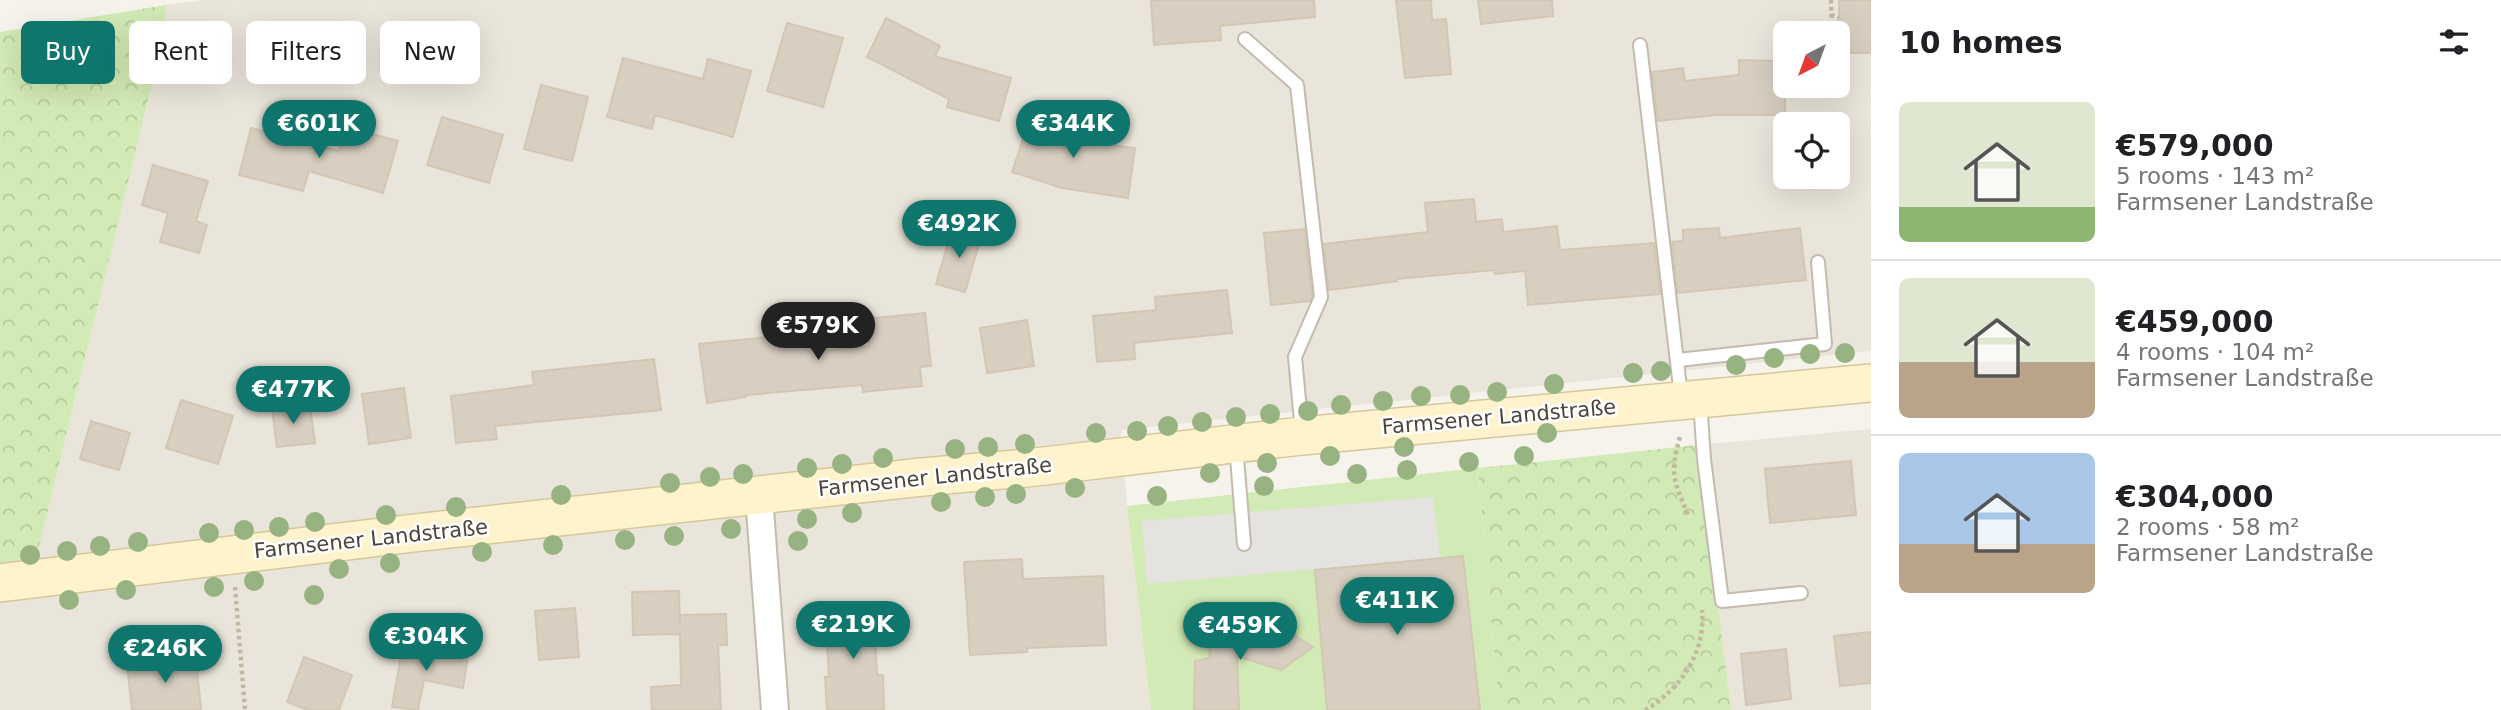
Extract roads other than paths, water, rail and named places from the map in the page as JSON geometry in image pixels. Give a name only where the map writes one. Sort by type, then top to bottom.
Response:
[{"type":"main road","name":"Farmsener Landstraße","points":[[0,583],[1302,436],[1871,383]]},
{"type":"street","points":[[759,496],[775,710]]},
{"type":"lane","points":[[1245,39],[1297,85],[1321,297],[1294,357],[1302,436]]},
{"type":"lane","points":[[1640,45],[1678,360],[1691,399],[1704,459],[1722,601],[1801,593]]},
{"type":"lane","points":[[1678,360],[1825,344],[1818,261]]},
{"type":"lane","points":[[1236,445],[1244,544]]}]
